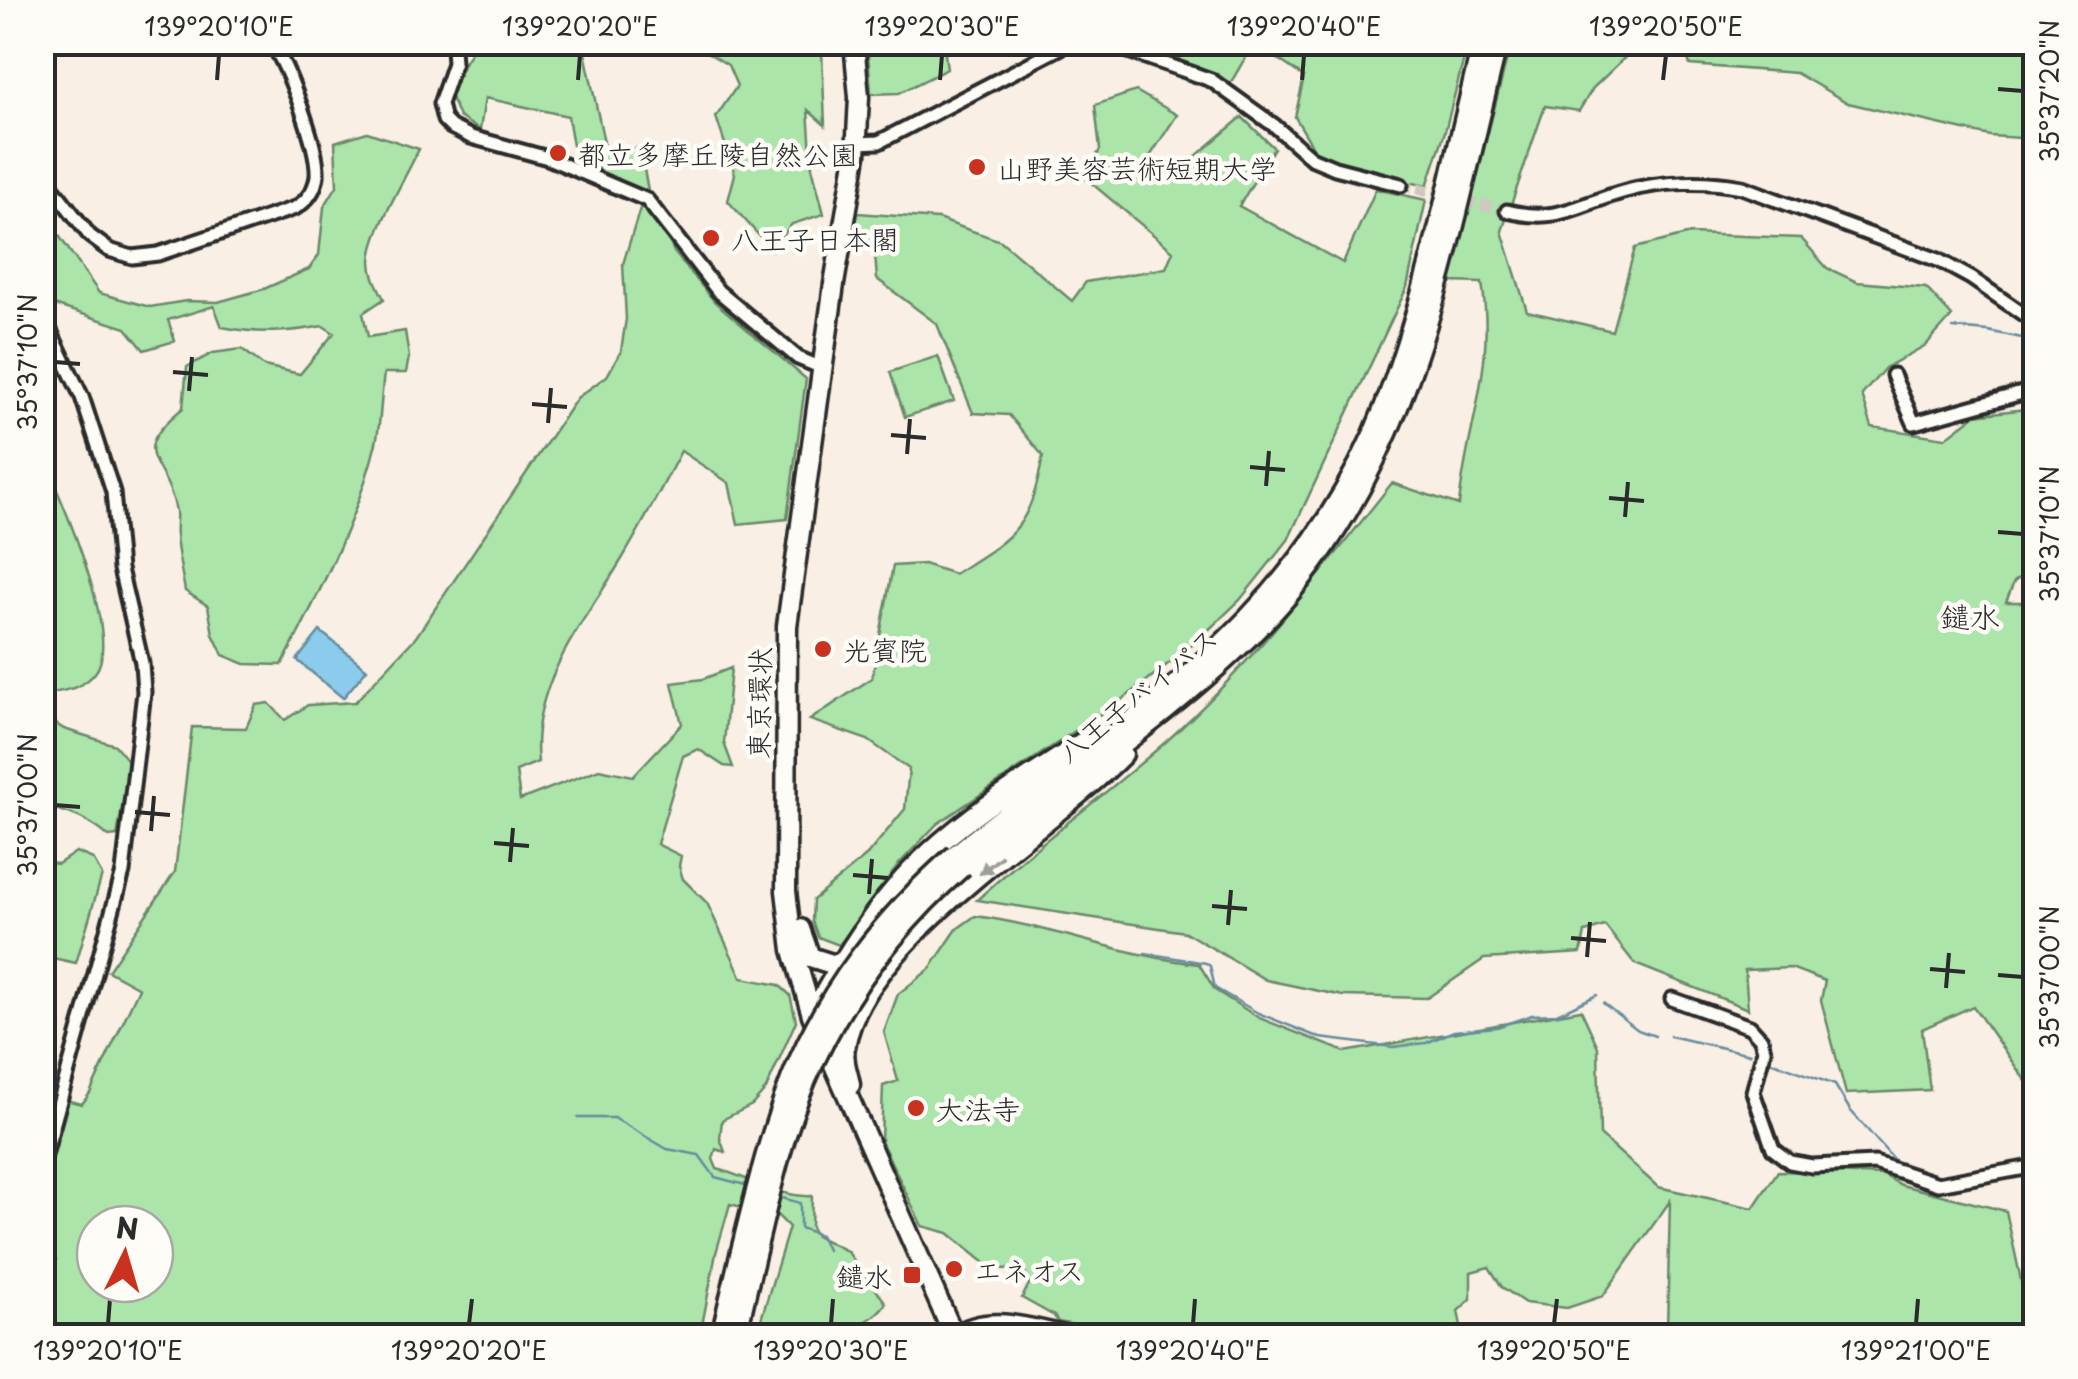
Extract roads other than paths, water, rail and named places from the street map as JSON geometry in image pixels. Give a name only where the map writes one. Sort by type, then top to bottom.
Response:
[{"type":"highway","name":"東京環状","points":[[854,42],[857,142],[787,626],[786,891],[794,950],[815,1024],[954,1336]]},
{"type":"highway","name":"八王子バイパス","points":[[721,1336],[788,1130],[818,1053],[877,957],[959,860],[1174,686],[1249,617],[1334,506],[1383,411],[1412,325],[1483,42]]},
{"type":"highway","name":"八王子バイパス","points":[[959,860],[1169,708],[1223,662],[1289,594],[1346,514],[1384,445],[1426,330],[1498,42]]},
{"type":"highway","points":[[1169,708],[1096,782],[987,868],[908,941],[844,1027],[834,1032],[815,1024],[844,962],[898,885],[944,841],[1021,783],[1174,686]]},
{"type":"highway","points":[[786,891],[810,957],[822,963],[844,962]]},
{"type":"highway","points":[[852,1109],[844,1060],[857,1011]]},
{"type":"highway","name":"八王子バイパス","points":[[736,1336],[747,1259]]},
{"type":"main road","points":[[954,1336],[966,1326],[991,1322],[1072,1336]]},
{"type":"main road","points":[[954,1336],[992,1331],[1022,1336]]},
{"type":"street","points":[[42,174],[95,241],[132,257],[158,254],[295,208],[314,187],[316,167],[290,77],[272,42]]},
{"type":"street","points":[[449,42],[454,48],[454,63],[440,112],[450,127],[471,137],[548,158],[647,200],[718,291],[798,358],[822,368]]},
{"type":"street","points":[[857,142],[879,142],[1071,42]]},
{"type":"street","points":[[1103,42],[1211,80],[1276,126],[1311,158],[1400,186]]},
{"type":"street","points":[[1506,210],[1534,217],[1552,216],[1641,188],[1713,182],[1742,187],[1938,260],[1972,278],[2036,323]]},
{"type":"street","points":[[42,314],[82,397],[113,492],[120,569],[142,663],[144,692],[123,872],[42,1166]]},
{"type":"street","points":[[1893,375],[1914,423],[2033,390],[2036,380]]},
{"type":"street","points":[[1672,999],[1750,1027],[1761,1039],[1764,1050],[1753,1092],[1773,1148],[1790,1162],[1812,1166],[1875,1163],[1938,1184],[2036,1166]]},
{"type":"water","points":[[320,631],[367,669],[343,698],[297,660]]},
{"type":"waterway","points":[[1953,328],[2036,341]]},
{"type":"waterway","points":[[1145,953],[1206,963],[1215,988],[1258,1013],[1320,1038],[1393,1047],[1426,1043],[1454,1031],[1497,1027],[1532,1015],[1557,1014],[1597,995]]},
{"type":"waterway","points":[[1603,1003],[1638,1030],[1655,1036]]},
{"type":"waterway","points":[[1670,1036],[1750,1054]]},
{"type":"waterway","points":[[1765,1059],[1835,1085],[1850,1110],[1894,1160]]},
{"type":"waterway","points":[[578,1118],[614,1118],[667,1149],[699,1155],[715,1177],[749,1186]]},
{"type":"waterway","points":[[1941,1188],[1953,1190],[1997,1179]]},
{"type":"waterway","points":[[775,1196],[800,1203],[800,1228],[820,1235],[827,1250]]},
{"type":"tunnel","points":[[1401,185],[1507,211]]},
{"type":"place","name":"都立多摩丘陵自然公園","points":[[558,153]]},
{"type":"place","name":"山野美容芸術短期大学","points":[[977,167]]},
{"type":"place","name":"八王子日本閣","points":[[711,238]]},
{"type":"place","name":"光賓院","points":[[823,649]]},
{"type":"place","name":"大法寺","points":[[916,1108]]},
{"type":"place","name":"エネオス","points":[[954,1269]]},
{"type":"place","name":"鑓水","points":[[912,1275]]},
{"type":"district","name":"鑓水","points":[[1970,615]]}]
